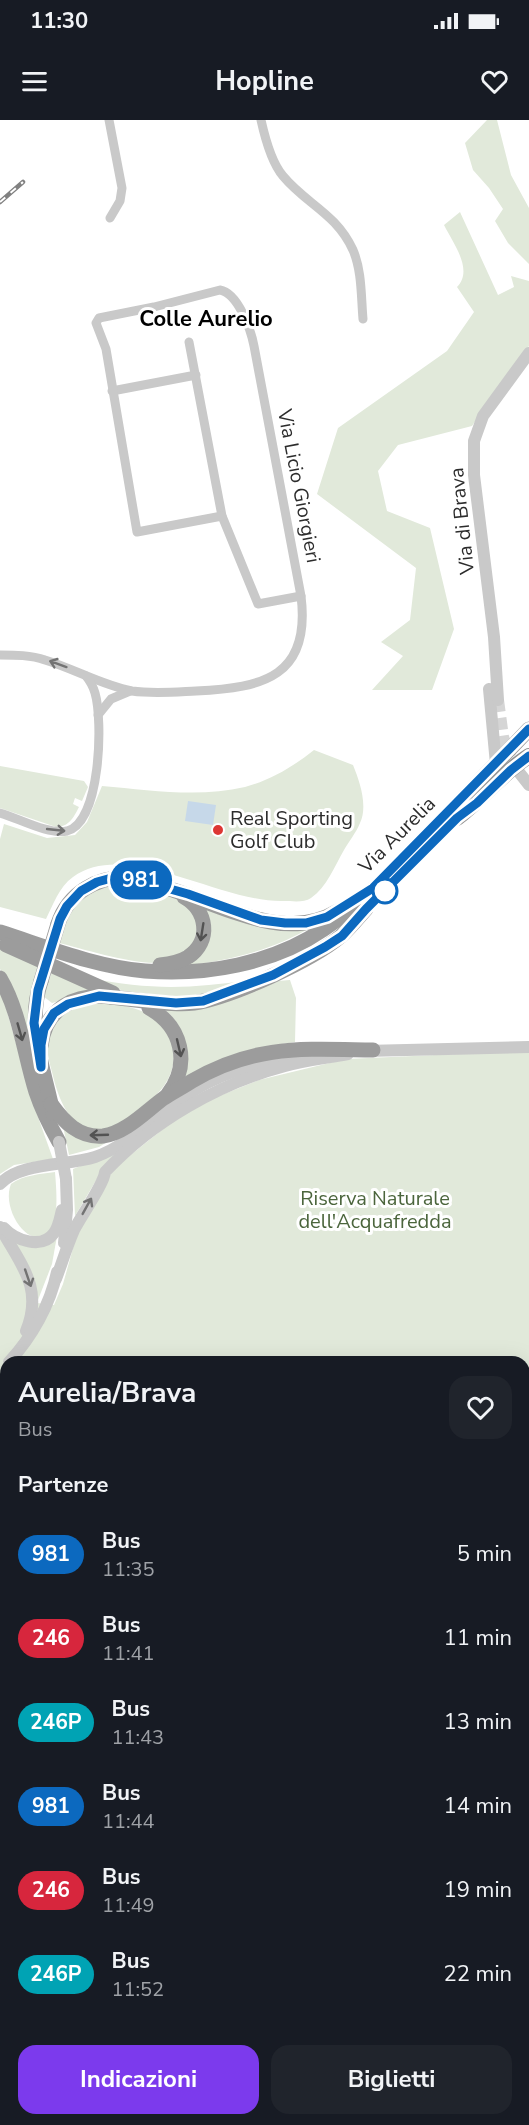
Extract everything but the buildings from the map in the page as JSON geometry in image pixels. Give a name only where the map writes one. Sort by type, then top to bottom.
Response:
[{"type":"highway","name":"Via Aurelia","points":[[2,940],[114,967],[144,971],[192,971],[223,968],[261,958],[298,944],[322,931],[351,909],[529,729]]},
{"type":"highway","name":"Via Aurelia","points":[[2,940],[126,979],[162,982],[202,980],[250,972],[301,953],[336,933],[366,909],[529,744]]},
{"type":"highway","points":[[457,818],[529,756]]},
{"type":"highway","points":[[59,1142],[41,1067],[34,1023],[39,986],[58,924],[67,906],[79,893],[102,880],[131,878],[261,920],[306,923],[327,917],[373,888]]},
{"type":"highway","points":[[114,967],[174,963],[188,957],[197,948],[204,932],[202,915],[190,900],[171,890]]},
{"type":"highway","points":[[2,940],[112,995],[150,1005],[182,1003],[203,1001],[273,975],[307,958],[334,942],[366,909]]},
{"type":"highway","points":[[0,978],[11,1000],[45,1117],[59,1142]]},
{"type":"highway","points":[[39,986],[42,1001],[59,1009]]},
{"type":"highway","points":[[41,1067],[44,1029],[59,1009],[84,998],[112,995]]},
{"type":"highway","points":[[150,1005],[170,1025],[180,1047],[182,1061],[179,1074],[166,1096]]},
{"type":"highway","points":[[51,1104],[60,1116],[79,1132],[99,1136],[120,1129],[166,1096],[222,1066],[271,1051],[373,1050]]},
{"type":"street","points":[[110,120],[122,188],[120,201],[110,218]]},
{"type":"street","points":[[261,120],[270,150],[281,174],[335,222],[348,241],[357,262],[363,319]]},
{"type":"street","name":"Via Licio Giorgieri","points":[[1,654],[40,658],[132,691],[153,693],[229,689],[255,685],[269,678],[288,661],[300,642],[303,621],[301,596],[254,346],[248,323],[231,297],[226,291],[218,290],[97,320],[106,349],[112,391]]},
{"type":"street","points":[[189,342],[222,516],[258,604],[301,596]]},
{"type":"street","name":"Via di Brava","points":[[496,764],[493,696],[494,637],[474,475],[475,435],[483,416],[529,353]]},
{"type":"street","points":[[196,375],[112,391],[137,532],[222,516]]},
{"type":"street","points":[[0,813],[56,831],[67,831],[77,825],[96,785],[98,715],[95,692],[86,676]]},
{"type":"street","points":[[98,715],[111,699],[132,691]]},
{"type":"street","points":[[518,771],[529,785]]},
{"type":"street","points":[[0,1184],[8,1176],[21,1171],[84,1160],[108,1151],[184,1096],[235,1072],[293,1057],[373,1050],[529,1047]]},
{"type":"street","points":[[13,1356],[30,1335],[56,1279],[75,1229],[104,1179],[105,1172],[160,1125],[194,1103],[247,1078],[286,1065],[373,1050]]},
{"type":"street","points":[[56,1279],[67,1224],[66,1179],[59,1142]]},
{"type":"street","points":[[0,1225],[11,1235],[22,1240],[36,1241],[49,1238],[54,1234],[59,1221],[66,1179]]},
{"type":"street","points":[[0,1225],[27,1272],[33,1298],[29,1323],[11,1356]]},
{"type":"green space","points":[[487,120],[497,120],[511,175],[529,208],[529,264],[508,243],[495,221],[503,209],[473,170],[465,143]]},
{"type":"green space","points":[[460,212],[498,295],[514,287],[511,276],[529,281],[529,346],[472,426],[398,445],[378,471],[387,511],[430,528],[454,629],[432,690],[372,690],[403,656],[381,642],[410,620],[416,568],[317,494],[338,428],[447,351],[474,312],[457,287],[462,280],[463,265],[457,248],[444,225]]},
{"type":"green space","name":"Real Sporting Golf Club","points":[[314,750],[353,765],[360,786],[363,809],[358,827],[330,876],[322,888],[308,900],[258,899],[146,868],[120,865],[95,867],[73,877],[60,891],[46,919],[0,907],[0,839],[4,824],[47,838],[75,835],[87,822],[102,786],[192,793],[228,790],[255,784],[273,776]]},
{"type":"green space","points":[[0,766],[84,781],[88,787],[82,801],[75,798],[73,804],[79,807],[73,818],[61,827],[56,827],[0,808]]},
{"type":"green space","points":[[130,883],[182,899],[199,917],[193,948],[168,961],[154,963],[112,957],[59,943],[62,928],[72,908],[96,889]]},
{"type":"green space","points":[[205,909],[313,926],[282,942],[250,953],[183,966],[193,960]]},
{"type":"green space","points":[[0,948],[39,963],[30,1038],[9,983],[0,969]]},
{"type":"green space","points":[[52,972],[96,991],[52,1003],[43,996]]},
{"type":"green space","points":[[90,978],[131,985],[170,987],[249,980],[196,998],[134,995]]},
{"type":"green space","points":[[290,980],[296,998],[295,1042],[282,1044],[182,1081],[184,1048],[181,1030],[170,1014],[160,1006]]},
{"type":"green space","points":[[0,987],[33,1103],[53,1159],[14,1165],[0,1174]]},
{"type":"green space","points":[[104,1002],[134,1008],[151,1016],[162,1025],[169,1036],[174,1058],[172,1070],[160,1091],[114,1127],[100,1130],[89,1129],[80,1124],[66,1110],[54,1082],[47,1045],[59,1019],[65,1014],[78,1007]]},
{"type":"green space","name":"Riserva Naturale dell'Acquafredda","points":[[529,1051],[529,1356],[0,1356],[0,1236],[37,1303],[54,1305],[63,1284],[75,1241],[98,1190],[118,1165],[173,1121],[204,1102],[259,1080],[346,1059]]},
{"type":"green space","points":[[63,1126],[115,1137],[99,1147],[69,1155]]},
{"type":"green space","points":[[124,1148],[98,1177],[75,1216],[73,1169]]},
{"type":"green space","points":[[55,1172],[56,1215],[54,1222],[44,1235],[36,1237],[20,1227],[14,1217],[9,1195],[11,1184],[38,1174]]},
{"type":"green space","points":[[57,1236],[52,1264],[38,1300],[15,1245]]},
{"type":"water","points":[[188,801],[216,805],[213,825],[185,821]]},
{"type":"tunnel","points":[[498,700],[503,737],[510,757]]},
{"type":"railway","points":[[0,202],[23,182]]},
{"type":"bus line","name":"981","points":[[529,729],[373,888],[327,917],[306,923],[261,920],[188,894],[131,878],[108,879],[81,891],[73,898],[60,919],[38,990],[34,1023],[41,1067],[44,1029],[54,1013],[74,1001],[99,996],[152,1002],[203,1001],[273,975],[325,947],[342,936],[457,818],[529,756]]},
{"type":"place","name":"Real Sporting Golf Club","points":[[218,830]]},
{"type":"district","name":"Colle Aurelio","points":[[206,319]]}]
